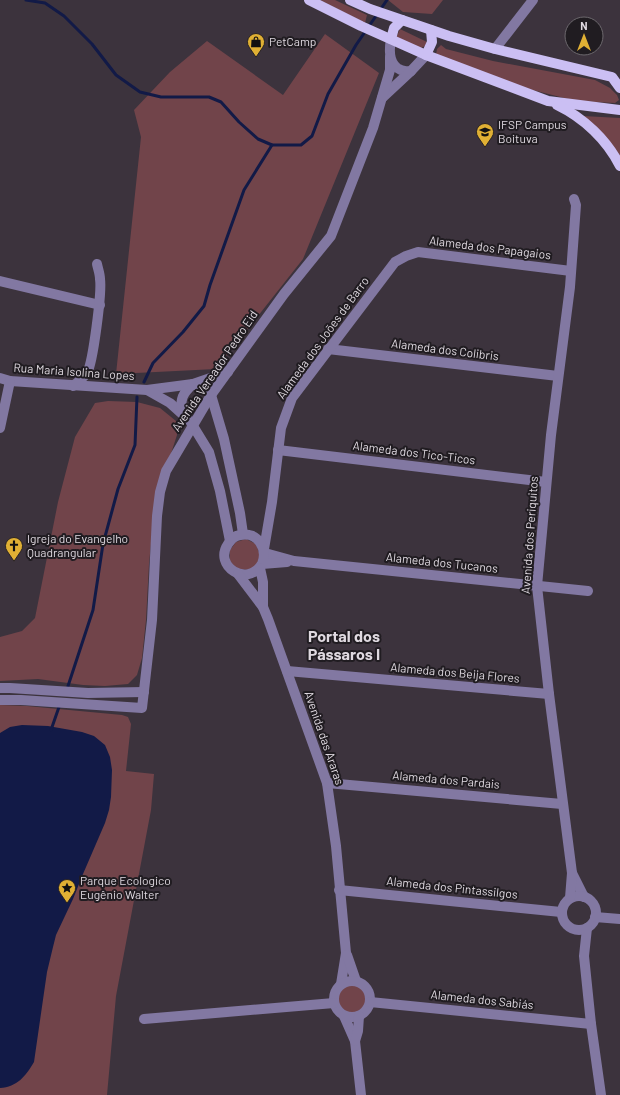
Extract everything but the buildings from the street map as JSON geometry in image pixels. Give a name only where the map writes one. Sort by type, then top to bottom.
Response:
[{"type":"main road","points":[[309,0],[361,26],[426,55],[563,108],[589,126],[609,148],[620,166]]},
{"type":"main road","points":[[350,0],[370,9],[449,36],[495,49],[616,78],[620,88]]},
{"type":"main road","points":[[387,37],[394,28],[398,19]]},
{"type":"main road","points":[[426,55],[432,42],[431,30]]},
{"type":"main road","points":[[548,101],[620,110]]},
{"type":"street","points":[[495,49],[533,0]]},
{"type":"street","name":"Avenida Vereador Pedro Eid","points":[[0,700],[142,708],[152,620],[157,516],[160,492],[166,471],[211,395],[284,294],[330,236],[373,128],[382,98],[390,70],[387,37]]},
{"type":"street","points":[[382,98],[426,55]]},
{"type":"street","points":[[390,57],[395,67],[398,69],[408,72],[411,71]]},
{"type":"street","name":"Avenida dos Periquitos","points":[[572,873],[562,804],[537,586],[546,482],[571,271],[576,205],[574,199]]},
{"type":"street","name":"Alameda dos Papagaios","points":[[406,256],[418,252],[571,271]]},
{"type":"street","name":"Alameda dos Joões de Barro","points":[[264,551],[270,517],[281,428],[292,398],[395,262],[406,256]]},
{"type":"street","points":[[73,386],[88,372],[100,305],[101,280],[97,264]]},
{"type":"street","points":[[0,281],[100,305]]},
{"type":"street","name":"Alameda dos Colibris","points":[[328,349],[558,376]]},
{"type":"street","name":"Rua Maria Isolina Lopes","points":[[0,378],[10,381],[147,390],[193,384],[228,372]]},
{"type":"street","points":[[0,428],[10,381]]},
{"type":"street","points":[[182,412],[183,395],[185,391],[193,384],[206,389],[211,395],[219,419],[243,534]]},
{"type":"street","name":"Rua Maria Isolina Lopes","points":[[147,390],[160,396],[182,412],[209,452],[217,480],[230,541]]},
{"type":"street","name":"Alameda dos Tico-Ticos","points":[[278,450],[546,482]]},
{"type":"street","points":[[217,480],[232,476]]},
{"type":"street","points":[[254,537],[270,517]]},
{"type":"street","points":[[261,566],[264,551],[262,544],[254,537],[243,534],[233,538],[226,546],[224,559],[230,569],[238,574],[250,574],[261,566],[294,561]]},
{"type":"street","points":[[264,551],[294,561]]},
{"type":"street","name":"Alameda dos Tucanos","points":[[294,561],[588,591]]},
{"type":"street","name":"Avenida das Araras","points":[[261,566],[263,582],[263,607]]},
{"type":"street","name":"Avenida das Araras","points":[[238,574],[263,607],[327,783],[336,846],[346,953]]},
{"type":"street","name":"Alameda dos Beija Flores","points":[[287,671],[549,694]]},
{"type":"street","points":[[0,688],[88,693],[144,692]]},
{"type":"street","name":"Alameda dos Pardais","points":[[327,783],[562,804]]},
{"type":"street","points":[[572,873],[584,897],[595,907],[596,917],[591,926],[574,930]]},
{"type":"street","points":[[570,898],[572,873]]},
{"type":"street","name":"Alameda dos Pintassilgos","points":[[339,890],[561,912]]},
{"type":"street","points":[[584,897],[579,896],[570,898],[566,902],[561,912],[564,923],[574,930],[584,956]]},
{"type":"street","points":[[596,917],[620,919]]},
{"type":"street","points":[[587,928],[584,956],[591,1024],[601,1095]]},
{"type":"street","points":[[346,953],[356,981]]},
{"type":"street","points":[[341,984],[346,953]]},
{"type":"street","points":[[344,1016],[359,1016],[365,1011],[370,1002],[368,991],[365,986],[356,981],[350,980],[341,984],[334,992],[334,1003],[336,1008],[344,1016],[355,1042],[361,1095]]},
{"type":"street","name":"Alameda dos Sabiás","points":[[370,1002],[591,1024]]},
{"type":"street","points":[[144,1019],[334,1003]]},
{"type":"street","points":[[355,1042],[358,1031],[359,1016]]},
{"type":"shaded area","points":[[320,0],[335,0],[367,15],[365,23]]},
{"type":"shaded area","points":[[388,0],[443,0],[432,14],[403,12]]},
{"type":"shaded area","points":[[400,29],[427,42],[425,46],[421,48],[396,38]]},
{"type":"shaded area","points":[[325,34],[379,73],[303,259],[216,369],[116,374],[141,137],[134,110],[170,72],[207,41],[283,95]]},
{"type":"shaded area","points":[[441,45],[446,49],[493,61],[595,80],[610,88],[617,95],[619,100],[615,103],[576,101],[513,85],[436,55],[437,49]]},
{"type":"shaded area","points":[[583,116],[620,118],[620,157]]},
{"type":"shaded area","points":[[108,401],[137,402],[160,408],[176,421],[177,435],[155,503],[149,564],[146,620],[142,658],[137,675],[128,684],[105,686],[83,685],[38,679],[0,681],[0,637],[22,631],[35,618],[58,502],[75,437],[95,403]]},
{"type":"shaded area","points":[[246,539],[256,544],[261,558],[252,570],[236,569],[230,561],[230,550],[236,542]]},
{"type":"shaded area","name":"Parque Ecologico Eugênio Walter","points":[[0,705],[27,706],[122,715],[128,717],[131,724],[126,771],[154,774],[151,810],[116,996],[107,1095],[0,1095]]},
{"type":"shaded area","points":[[22,725],[48,726],[82,732],[94,736],[105,745],[110,757],[112,770],[111,797],[105,823],[56,935],[47,972],[34,1062],[28,1072],[20,1080],[6,1087],[0,1088],[0,733],[10,727]]},
{"type":"shaded area","points":[[352,983],[363,987],[367,998],[363,1009],[352,1013],[341,1009],[337,998],[341,987]]},
{"type":"waterway","points":[[26,0],[45,3],[64,16],[92,44],[116,75],[140,92],[161,97],[209,97],[221,102],[239,122],[258,139],[272,145],[301,145],[312,136],[328,94],[356,45],[387,0]]},
{"type":"waterway","points":[[144,382],[153,363],[183,332],[204,306],[244,190],[272,145]]},
{"type":"waterway","points":[[68,686],[93,610],[103,544],[118,489],[135,445],[137,397]]},
{"type":"waterway","points":[[51,730],[59,707]]},
{"type":"place","name":"PetCamp","points":[[256,57]]},
{"type":"place","name":"IFSP Campus Boituva","points":[[485,147]]},
{"type":"place","name":"Igreja do Evangelho Quadrangular","points":[[14,561]]},
{"type":"place","name":"Parque Ecologico Eugênio Walter","points":[[67,903]]},
{"type":"district","name":"Portal dos Pássaros I","points":[[344,645]]}]
